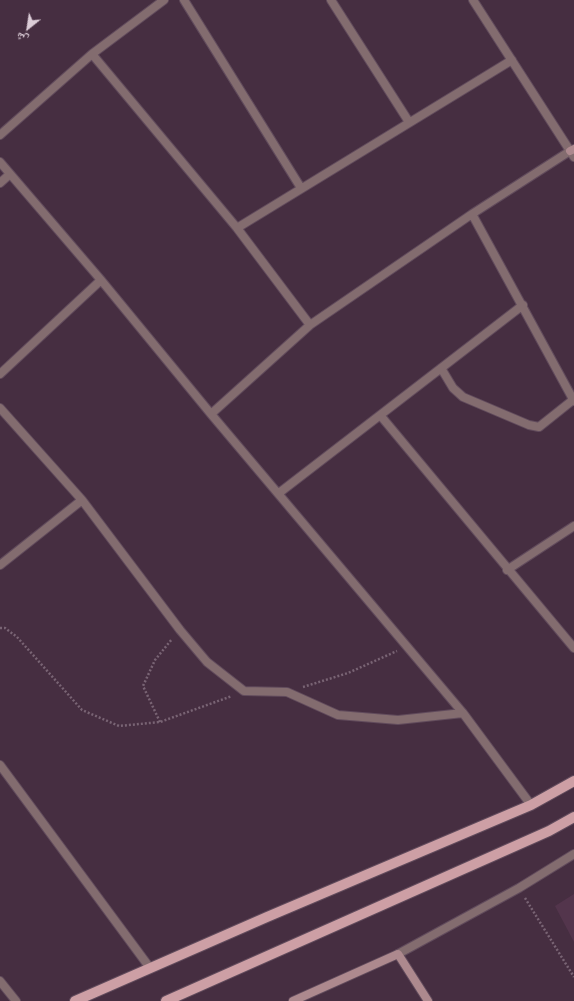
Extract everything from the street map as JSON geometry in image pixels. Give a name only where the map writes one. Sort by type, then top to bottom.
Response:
[{"type":"main road","points":[[75,1001],[531,805],[574,781]]},
{"type":"main road","points":[[166,1001],[549,831],[574,817]]},
{"type":"street","points":[[0,136],[92,54],[164,0]]},
{"type":"street","points":[[184,0],[301,188]]},
{"type":"street","points":[[331,0],[409,122]]},
{"type":"street","points":[[211,414],[310,325],[472,214],[573,152],[473,0]]},
{"type":"street","points":[[92,54],[237,228],[310,325]]},
{"type":"street","points":[[237,228],[512,60]]},
{"type":"street","points":[[0,162],[101,280],[211,414],[463,713],[531,805]]},
{"type":"street","points":[[0,183],[10,174]]},
{"type":"street","points":[[441,368],[453,388],[463,397],[529,425],[539,427],[574,401],[472,214]]},
{"type":"street","points":[[0,374],[101,280]]},
{"type":"street","points":[[279,493],[523,305]]},
{"type":"street","points":[[0,408],[82,500],[180,630],[207,662],[244,691],[287,692],[338,715],[398,720],[463,713]]},
{"type":"street","points":[[380,415],[507,570],[574,648]]},
{"type":"street","points":[[0,566],[82,500]]},
{"type":"street","points":[[507,570],[574,526]]},
{"type":"street","points":[[0,765],[150,968]]},
{"type":"street","points":[[293,1001],[398,954],[519,888],[574,854]]},
{"type":"street","points":[[398,954],[428,1001]]},
{"type":"street","points":[[0,981],[16,1001]]},
{"type":"path","points":[[0,628],[5,628],[18,637],[82,710],[120,726],[160,722],[244,691]]},
{"type":"path","points":[[160,722],[143,686],[156,660],[180,630]]},
{"type":"path","points":[[287,692],[348,673],[406,647]]},
{"type":"path","points":[[519,888],[574,977]]},
{"type":"shaded area","points":[[574,894],[574,942],[555,906]]}]
